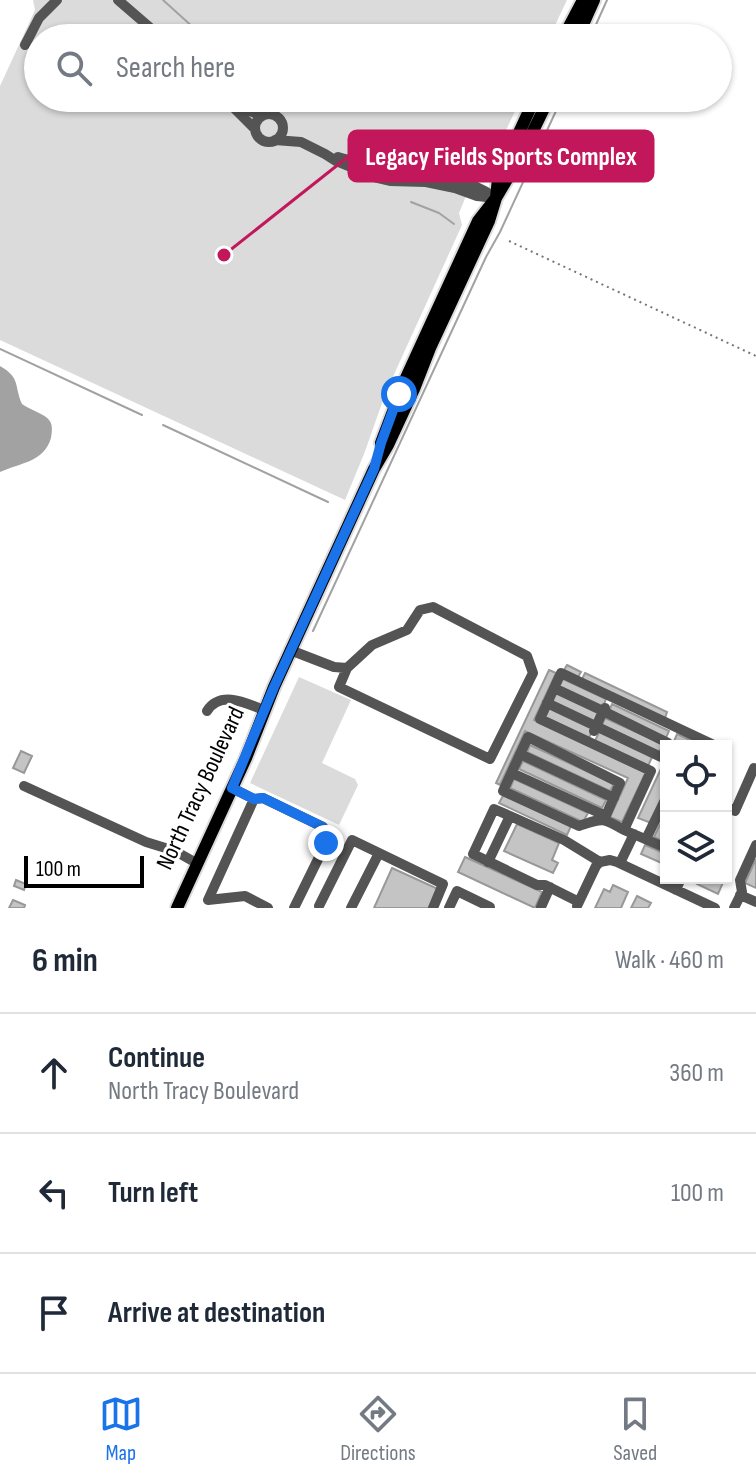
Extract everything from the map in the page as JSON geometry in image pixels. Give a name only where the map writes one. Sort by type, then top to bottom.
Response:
[{"type":"main road","points":[[570,24],[583,0]]},
{"type":"main road","points":[[583,24],[594,0]]},
{"type":"main road","name":"North Tracy Boulevard","points":[[177,908],[290,650],[401,417],[489,221],[498,178],[529,112]]},
{"type":"main road","name":"North Tracy Boulevard","points":[[496,198],[542,112]]},
{"type":"main road","name":"North Tracy Boulevard","points":[[169,908],[274,687]]},
{"type":"street","points":[[36,24],[57,0]]},
{"type":"street","points":[[118,0],[146,24]]},
{"type":"street","points":[[238,112],[255,129],[259,138],[267,142],[301,142]]},
{"type":"street","points":[[253,112],[261,116]]},
{"type":"street","points":[[255,129],[261,116],[275,115],[282,125],[281,134],[275,140]]},
{"type":"street","points":[[282,125],[301,142],[377,178],[426,182],[496,198]]},
{"type":"street","points":[[290,650],[334,667],[347,668],[372,645],[407,630],[420,610],[433,607],[527,656],[533,673],[490,759],[339,687],[347,668]]},
{"type":"street","points":[[660,760],[655,771],[651,771],[540,719],[561,673],[675,727],[692,740]]},
{"type":"street","points":[[554,688],[603,711],[660,745]]},
{"type":"street","points":[[589,742],[610,696]]},
{"type":"street","points":[[207,711],[212,703],[221,699],[242,700],[261,709]]},
{"type":"street","points":[[547,703],[596,726],[660,746]]},
{"type":"street","points":[[669,740],[675,727]]},
{"type":"street","points":[[528,737],[620,783],[605,818],[579,826],[503,791],[528,737]]},
{"type":"street","points":[[520,754],[614,798]]},
{"type":"street","points":[[732,810],[735,811],[754,768]]},
{"type":"street","points":[[620,863],[651,771]]},
{"type":"street","points":[[512,773],[660,845]]},
{"type":"street","points":[[24,786],[191,860]]},
{"type":"street","points":[[232,788],[254,799],[263,798],[323,827],[326,843],[294,908]]},
{"type":"street","points":[[206,904],[254,799]]},
{"type":"street","points":[[600,862],[564,840],[494,809],[473,854],[537,885],[550,887],[578,905],[596,866],[610,860],[676,890],[693,903],[715,908]]},
{"type":"street","points":[[646,839],[660,810]]},
{"type":"street","points":[[488,862],[510,816]]},
{"type":"street","points":[[319,906],[352,840],[443,884],[433,908]]},
{"type":"street","points":[[734,908],[742,892],[740,880],[756,845]]},
{"type":"street","points":[[351,908],[379,853]]},
{"type":"street","points":[[676,890],[678,884]]},
{"type":"street","points":[[541,907],[550,887]]},
{"type":"street","points":[[449,908],[457,891],[490,908]]},
{"type":"street","points":[[740,895],[756,902]]},
{"type":"street","points":[[206,904],[245,896],[268,908]]},
{"type":"path","points":[[509,241],[756,356]]},
{"type":"shaded area","points":[[33,0],[567,0],[556,24],[29,24],[35,10]]},
{"type":"shaded area","points":[[24,34],[24,112],[515,112],[489,167],[473,171],[459,213],[462,225],[386,392],[345,500],[0,340],[0,86]]},
{"type":"shaded area","points":[[0,366],[14,379],[22,404],[47,418],[52,428],[48,446],[43,452],[30,461],[0,472]]},
{"type":"shaded area","points":[[299,677],[351,700],[322,763],[355,779],[358,785],[339,825],[250,783]]},
{"type":"building","points":[[567,665],[581,672],[578,677],[564,670]]},
{"type":"building","points":[[549,670],[556,673],[534,720],[646,772],[622,822],[610,817],[628,778],[525,731],[500,785],[496,783]]},
{"type":"building","points":[[585,673],[667,712],[665,718],[582,679]]},
{"type":"building","points":[[561,678],[606,699],[603,707],[558,686]]},
{"type":"building","points":[[555,692],[600,713],[596,723],[551,701]]},
{"type":"building","points":[[612,704],[669,731],[666,738],[609,711]]},
{"type":"building","points":[[548,707],[593,728],[589,738],[544,717]]},
{"type":"building","points":[[605,718],[660,743],[660,750],[659,752],[602,725]]},
{"type":"building","points":[[600,730],[653,755],[648,766],[595,741]]},
{"type":"building","points":[[677,734],[690,740],[674,740]]},
{"type":"building","points":[[530,745],[614,784],[610,791],[527,752]]},
{"type":"building","points":[[21,751],[32,756],[24,773],[13,768]]},
{"type":"building","points":[[523,761],[606,800],[602,808],[519,769]]},
{"type":"building","points":[[660,771],[660,803],[651,823],[638,818]]},
{"type":"building","points":[[514,779],[588,813],[583,822],[510,788]]},
{"type":"building","points":[[504,794],[571,826],[567,835],[499,803]]},
{"type":"building","points":[[517,824],[559,843],[552,860],[558,863],[553,873],[504,851]]},
{"type":"building","points":[[660,824],[660,840],[654,837]]},
{"type":"building","points":[[645,845],[660,851],[660,862],[641,854]]},
{"type":"building","points":[[465,857],[542,892],[535,908],[458,872]]},
{"type":"building","points":[[756,859],[756,888],[745,883]]},
{"type":"building","points":[[392,868],[438,889],[429,908],[374,908]]},
{"type":"building","points":[[16,880],[26,884],[24,890],[14,886]]},
{"type":"building","points":[[697,884],[722,884],[718,894]]},
{"type":"building","points":[[613,885],[628,892],[621,908],[595,908],[604,889],[610,892]]},
{"type":"building","points":[[637,896],[651,903],[648,908],[631,908]]},
{"type":"building","points":[[13,900],[25,905],[24,908],[9,908]]},
{"type":"waterway","points":[[163,0],[190,24]]},
{"type":"waterway","points":[[596,24],[607,0]]},
{"type":"waterway","points":[[313,631],[556,112]]},
{"type":"waterway","points":[[411,202],[439,213],[454,224]]},
{"type":"waterway","points":[[0,349],[142,415]]},
{"type":"waterway","points":[[163,425],[328,502]]},
{"type":"place","name":"Legacy Fields Sports Complex","points":[[224,255]]},
{"type":"route","points":[[326,843],[323,827],[263,798],[254,799],[232,788],[274,687],[374,469],[399,394]]}]
